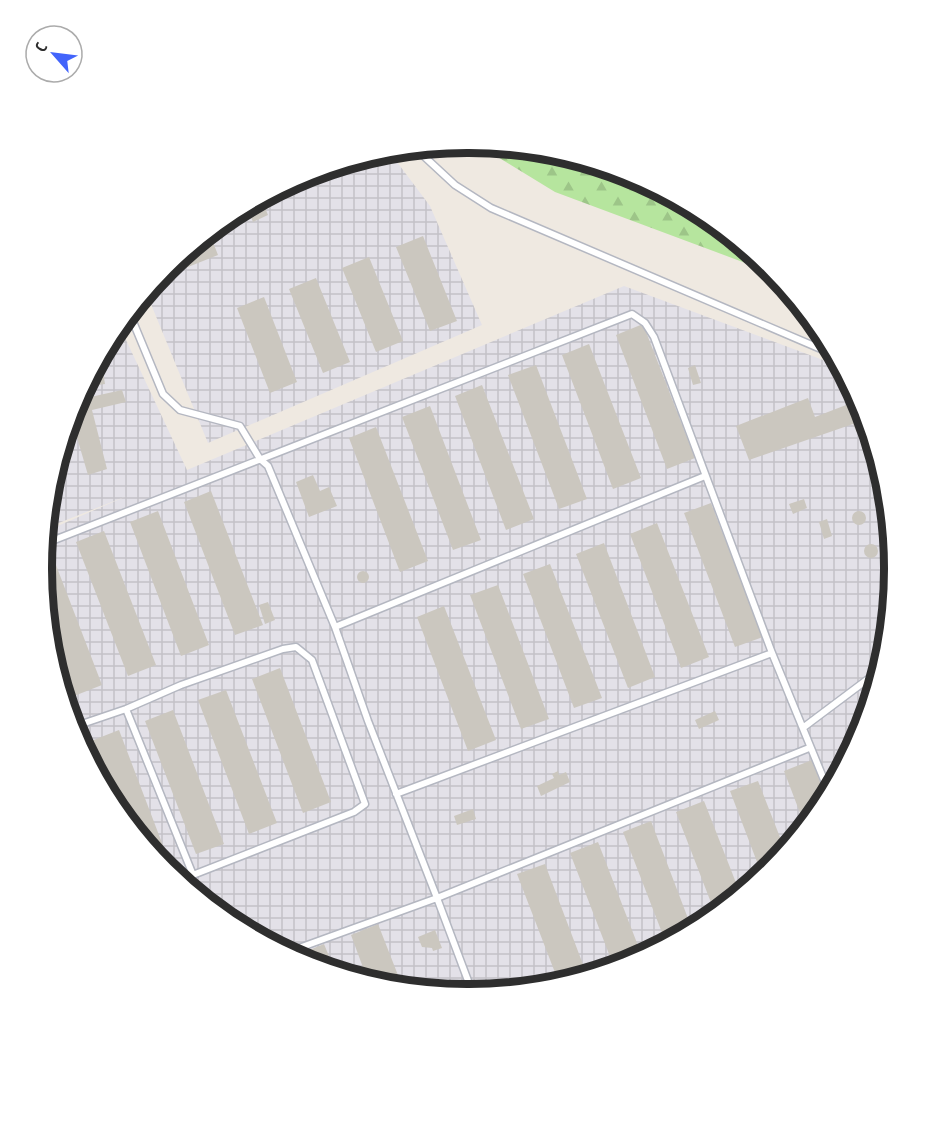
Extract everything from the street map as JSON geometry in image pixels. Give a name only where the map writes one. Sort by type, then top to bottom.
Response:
[{"type":"lane","points":[[423,155],[455,185],[491,208],[821,349]]},
{"type":"lane","points":[[53,540],[632,314],[645,323],[654,337],[772,653],[824,782]]},
{"type":"lane","points":[[133,322],[163,393],[180,410],[204,418],[232,422],[240,426],[260,459],[268,466],[335,627],[469,984]]},
{"type":"lane","points":[[335,627],[705,476]]},
{"type":"lane","points":[[83,724],[126,709],[181,685],[283,649],[296,647],[312,660],[365,804],[354,812],[190,876]]},
{"type":"lane","points":[[396,794],[772,653]]},
{"type":"lane","points":[[804,727],[868,679]]},
{"type":"lane","points":[[126,709],[193,875]]},
{"type":"lane","points":[[300,948],[437,898],[809,748]]},
{"type":"shaded area","points":[[395,159],[430,206],[482,325],[208,443],[150,301],[174,274],[215,238],[260,208],[309,184],[360,167]]},
{"type":"shaded area","points":[[624,286],[829,362],[852,409],[869,460],[876,487],[883,541],[883,595],[876,649],[852,727],[828,776],[813,799],[798,821],[762,862],[721,898],[699,913],[652,941],[627,952],[549,976],[468,984],[387,976],[309,952],[260,928],[215,898],[174,862],[138,821],[95,752],[75,702],[60,649],[53,595],[55,527],[127,496],[55,525],[60,487],[84,409],[108,360],[124,336],[187,470]]},
{"type":"green space","points":[[491,153],[549,160],[627,184],[676,208],[721,238],[753,266],[555,192]]},
{"type":"building","points":[[264,206],[268,215],[253,222],[250,215]]},
{"type":"building","points":[[423,236],[457,321],[430,331],[396,247]]},
{"type":"building","points":[[212,240],[218,255],[183,269],[182,267]]},
{"type":"building","points":[[369,257],[403,341],[376,352],[342,268]]},
{"type":"building","points":[[316,278],[350,362],[323,373],[289,289]]},
{"type":"building","points":[[264,297],[297,382],[270,393],[237,308]]},
{"type":"building","points":[[643,324],[695,458],[667,469],[616,335]]},
{"type":"building","points":[[589,344],[641,478],[613,489],[562,355]]},
{"type":"building","points":[[536,365],[587,499],[559,509],[508,375]]},
{"type":"building","points":[[695,365],[701,383],[693,385],[688,368]]},
{"type":"building","points":[[101,372],[105,384],[94,386],[95,384]]},
{"type":"building","points":[[482,385],[534,519],[506,530],[455,396]]},
{"type":"building","points":[[122,390],[126,402],[92,410],[107,469],[88,475],[76,432],[89,397]]},
{"type":"building","points":[[808,398],[815,417],[850,404],[860,432],[857,433],[853,424],[749,460],[736,426]]},
{"type":"building","points":[[430,406],[481,540],[453,550],[402,417]]},
{"type":"building","points":[[376,427],[428,561],[400,572],[349,438]]},
{"type":"building","points":[[313,475],[320,491],[329,487],[337,506],[309,517],[296,482]]},
{"type":"building","points":[[211,491],[263,625],[235,635],[184,502]]},
{"type":"building","points":[[804,499],[807,508],[793,514],[789,504]]},
{"type":"building","points":[[711,503],[763,637],[735,647],[684,513]]},
{"type":"building","points":[[158,511],[209,645],[181,656],[130,522]]},
{"type":"building","points":[[859,511],[864,513],[866,518],[864,523],[859,525],[854,523],[852,518],[854,513]]},
{"type":"building","points":[[827,519],[832,536],[824,539],[819,522]]},
{"type":"building","points":[[657,523],[709,657],[681,668],[630,534]]},
{"type":"building","points":[[104,531],[156,665],[128,676],[76,542]]},
{"type":"building","points":[[604,543],[655,677],[628,688],[576,554]]},
{"type":"building","points":[[871,544],[876,546],[878,551],[876,556],[871,558],[866,556],[864,551],[866,546]]},
{"type":"building","points":[[52,556],[102,685],[74,696],[60,649],[53,595]]},
{"type":"building","points":[[550,564],[602,698],[574,708],[523,574]]},
{"type":"building","points":[[365,571],[369,577],[365,583],[361,583],[357,575]]},
{"type":"building","points":[[498,585],[549,719],[521,729],[470,595]]},
{"type":"building","points":[[268,602],[275,620],[265,624],[259,605]]},
{"type":"building","points":[[444,606],[496,740],[468,751],[417,617]]},
{"type":"building","points":[[280,668],[331,802],[303,813],[252,679]]},
{"type":"building","points":[[226,690],[277,823],[249,834],[198,700]]},
{"type":"building","points":[[173,710],[224,844],[196,854],[145,721]]},
{"type":"building","points":[[715,711],[719,720],[699,729],[695,720]]},
{"type":"building","points":[[119,730],[166,853],[138,821],[123,799],[108,776],[91,741]]},
{"type":"building","points":[[812,760],[822,786],[801,816],[784,771]]},
{"type":"building","points":[[558,771],[559,775],[566,772],[570,782],[541,796],[537,786],[554,778],[552,774]]},
{"type":"building","points":[[758,781],[781,841],[758,865],[730,791]]},
{"type":"building","points":[[704,801],[737,885],[712,904],[676,812]]},
{"type":"building","points":[[473,809],[476,819],[457,825],[454,816]]},
{"type":"building","points":[[651,821],[689,920],[663,935],[623,832]]},
{"type":"building","points":[[598,842],[639,947],[611,958],[570,853]]},
{"type":"building","points":[[545,864],[584,967],[556,974],[517,874]]},
{"type":"building","points":[[378,924],[399,978],[364,970],[351,935]]},
{"type":"building","points":[[435,930],[442,948],[433,951],[432,948],[422,947],[418,937]]},
{"type":"building","points":[[324,944],[330,960],[309,952],[307,951]]}]
